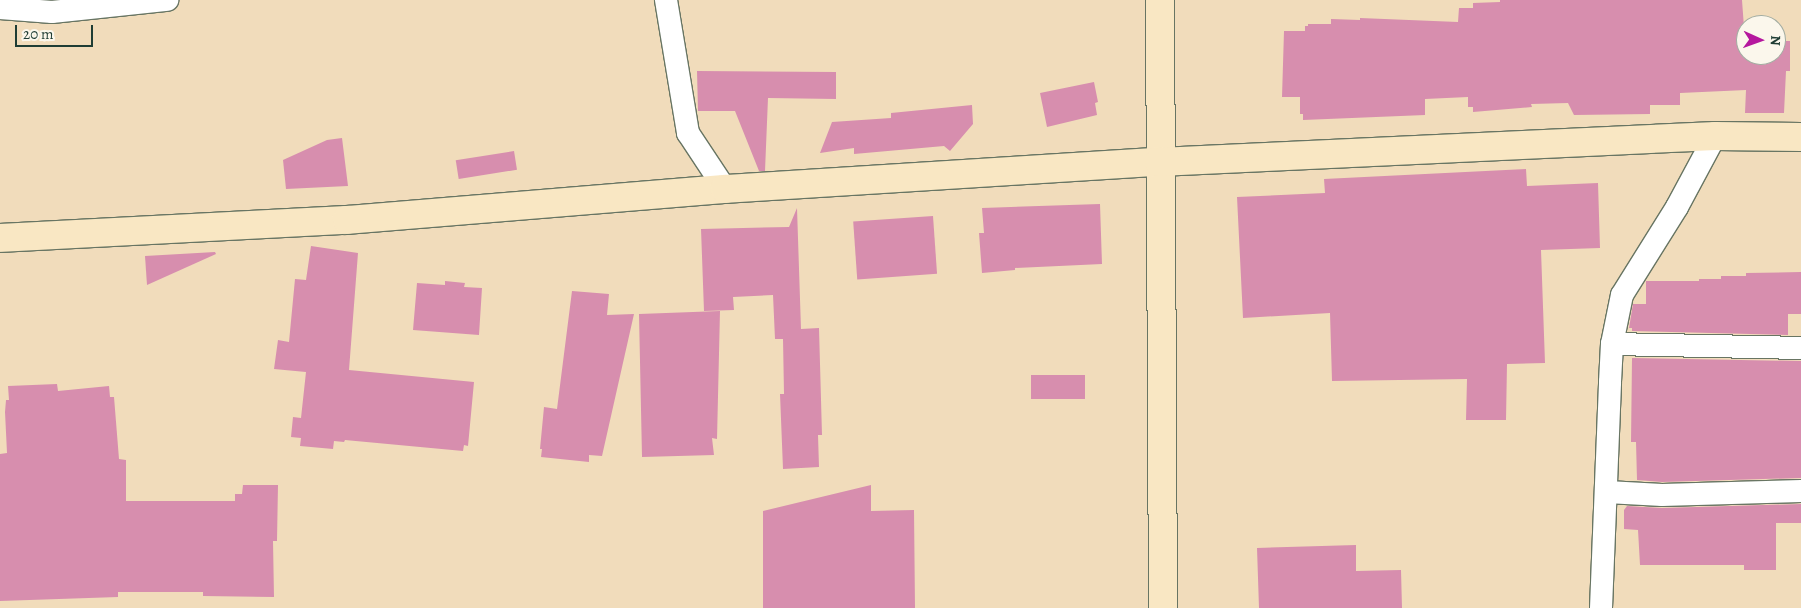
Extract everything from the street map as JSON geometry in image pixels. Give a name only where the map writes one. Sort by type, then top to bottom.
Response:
[{"type":"street","points":[[0,8],[52,12],[167,0]]},
{"type":"street","points":[[666,0],[688,133],[725,189]]},
{"type":"street","points":[[1160,0],[1159,162],[1163,608]]},
{"type":"street","points":[[0,238],[347,220],[725,189],[1159,162],[1715,136],[1801,136]]},
{"type":"street","points":[[1601,608],[1612,344],[1622,295],[1677,207],[1715,136]]},
{"type":"street","points":[[1612,344],[1801,348]]},
{"type":"street","points":[[1607,492],[1662,495],[1801,490]]},
{"type":"building","points":[[1500,0],[1742,0],[1743,15],[1736,15],[1736,65],[1786,65],[1786,41],[1790,41],[1790,71],[1786,71],[1784,113],[1745,113],[1746,90],[1680,93],[1680,105],[1650,105],[1650,114],[1574,115],[1568,103],[1531,104],[1532,107],[1473,112],[1473,107],[1468,107],[1468,97],[1425,99],[1425,115],[1303,120],[1303,114],[1300,114],[1300,97],[1282,97],[1284,31],[1305,31],[1305,26],[1308,26],[1308,24],[1331,24],[1331,19],[1360,20],[1360,18],[1458,22],[1459,8],[1473,8],[1473,3],[1500,2]]},
{"type":"building","points":[[697,71],[836,72],[836,99],[768,98],[765,171],[759,171],[735,111],[698,111]]},
{"type":"building","points":[[1094,82],[1098,102],[1095,103],[1097,115],[1047,127],[1040,93]]},
{"type":"building","points":[[972,105],[973,124],[950,151],[944,146],[854,154],[854,148],[820,153],[832,122],[891,118],[891,113]]},
{"type":"building","points":[[342,138],[348,186],[286,189],[283,160],[327,140]]},
{"type":"building","points":[[514,151],[517,170],[459,179],[456,160]]},
{"type":"building","points":[[1526,169],[1527,186],[1598,183],[1600,248],[1541,250],[1545,363],[1507,364],[1506,420],[1466,420],[1467,379],[1332,381],[1330,313],[1243,318],[1237,197],[1325,193],[1324,179]]},
{"type":"building","points":[[1100,204],[1102,264],[1015,268],[1015,270],[982,273],[979,233],[984,233],[982,208]]},
{"type":"building","points":[[797,208],[801,329],[819,328],[822,435],[818,435],[819,467],[783,469],[780,394],[784,394],[783,339],[775,339],[773,295],[733,297],[734,310],[704,311],[701,229],[789,227]]},
{"type":"building","points":[[933,216],[937,274],[857,279],[853,222]]},
{"type":"building","points":[[311,246],[358,253],[349,370],[474,382],[468,446],[464,445],[463,451],[345,440],[344,442],[334,441],[333,449],[300,446],[301,438],[291,437],[293,417],[301,418],[306,372],[274,369],[278,340],[289,342],[295,279],[306,280]]},
{"type":"building","points":[[215,252],[216,254],[147,285],[145,256]]},
{"type":"building","points":[[1801,272],[1801,314],[1788,314],[1788,335],[1632,331],[1632,328],[1629,328],[1633,304],[1646,304],[1646,281],[1699,281],[1699,279],[1721,279],[1721,276],[1746,276],[1746,273]]},
{"type":"building","points":[[445,281],[465,283],[464,287],[482,288],[479,335],[413,330],[417,283],[445,285]]},
{"type":"building","points":[[572,291],[609,294],[607,315],[634,314],[602,456],[589,455],[589,462],[541,457],[542,449],[540,449],[544,407],[557,409]]},
{"type":"building","points":[[720,311],[717,439],[712,438],[714,455],[642,457],[639,314]]},
{"type":"building","points":[[1632,358],[1801,361],[1801,478],[1662,482],[1637,480],[1636,442],[1631,442]]},
{"type":"building","points":[[1031,375],[1085,375],[1085,399],[1031,399]]},
{"type":"building","points":[[57,384],[58,391],[109,386],[110,397],[114,397],[119,459],[126,460],[126,501],[235,501],[235,494],[242,494],[243,485],[278,485],[277,541],[273,541],[274,597],[203,596],[203,592],[118,592],[118,597],[0,601],[0,454],[7,453],[5,412],[6,400],[9,400],[8,386]]},
{"type":"building","points":[[871,485],[871,511],[914,510],[915,608],[763,608],[763,511]]},
{"type":"building","points":[[1801,504],[1801,523],[1776,523],[1776,570],[1744,570],[1744,565],[1640,565],[1638,530],[1624,529],[1624,510],[1627,506],[1662,508]]},
{"type":"building","points":[[1356,545],[1356,571],[1401,570],[1402,608],[1259,608],[1257,548]]}]
